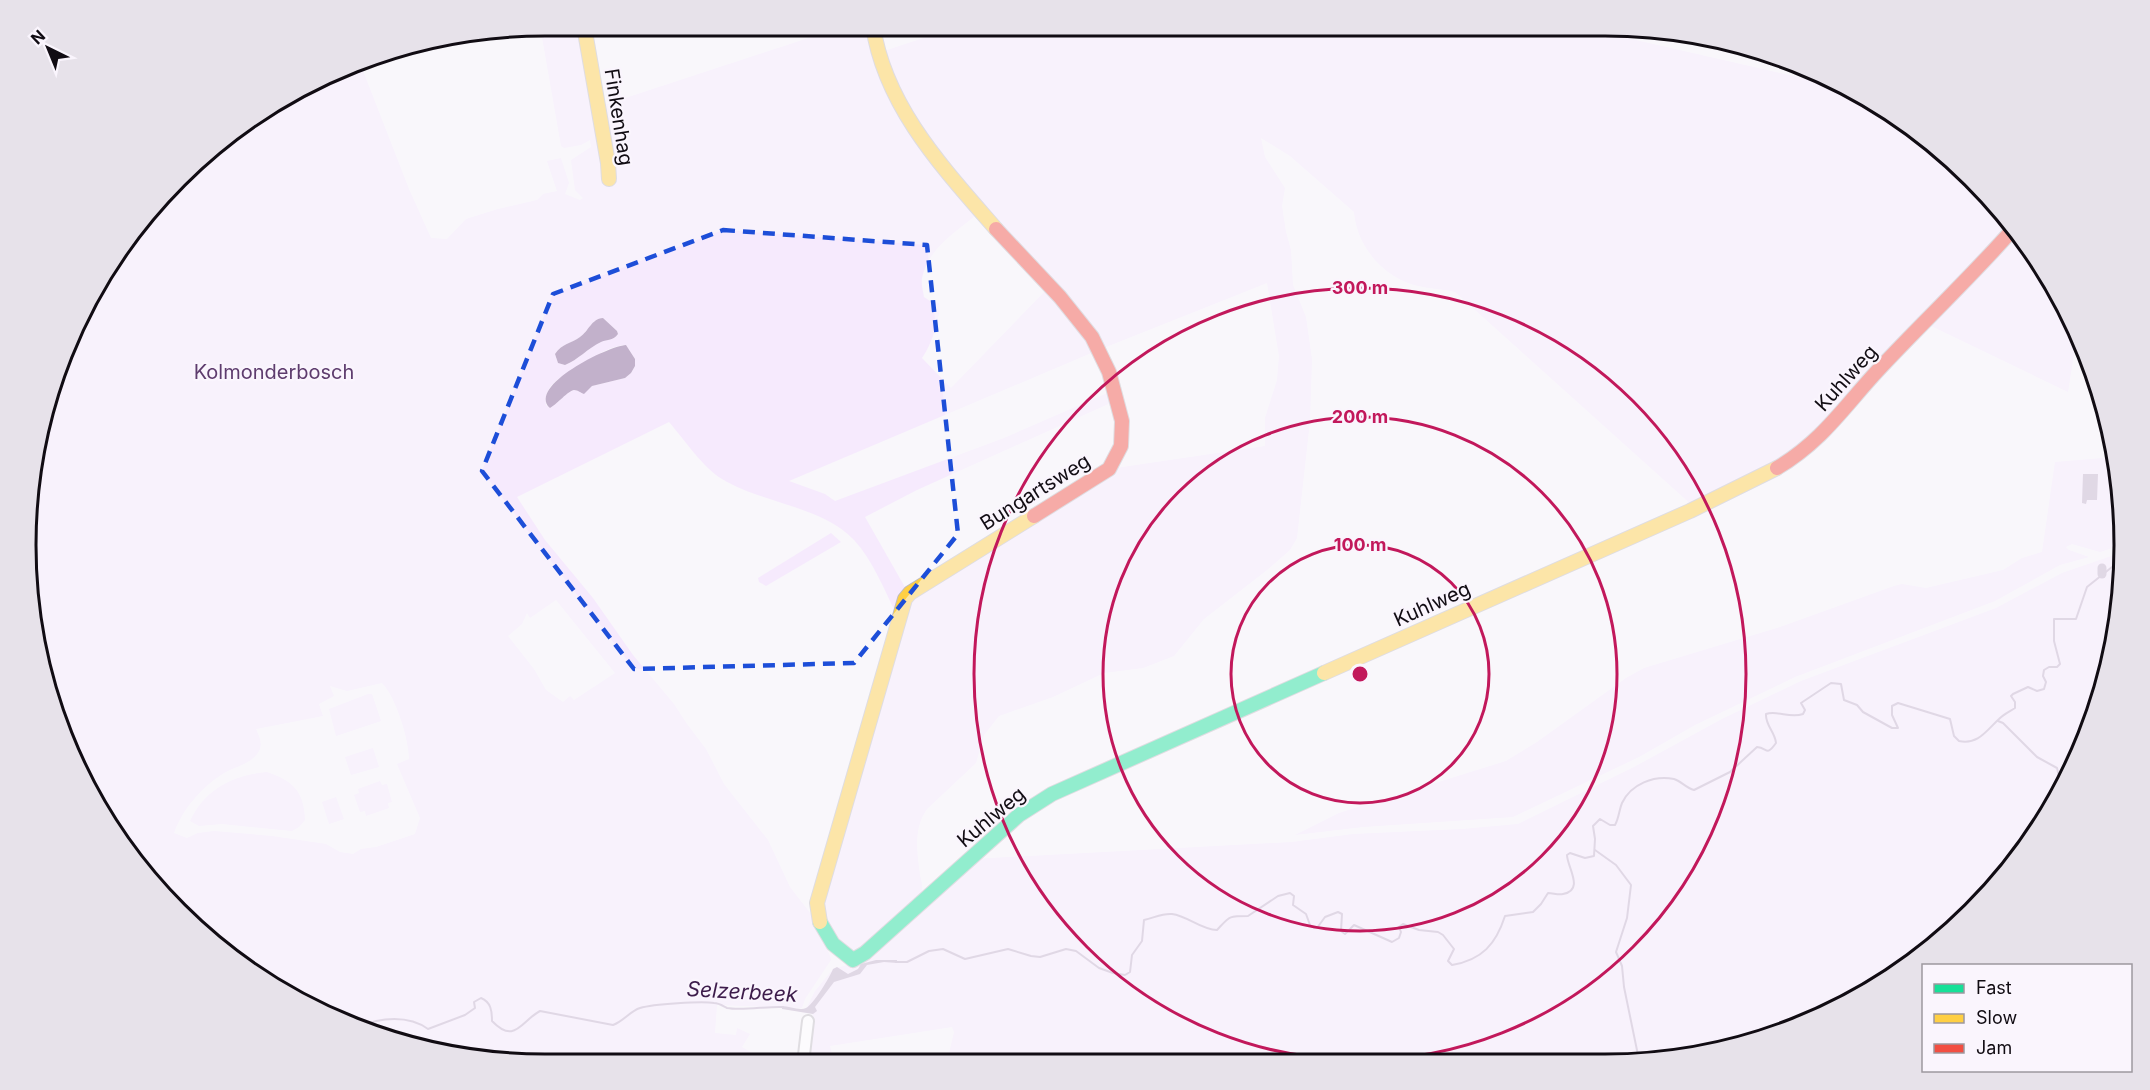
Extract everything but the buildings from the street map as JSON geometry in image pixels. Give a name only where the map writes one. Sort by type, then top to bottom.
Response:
[{"type":"street","name":"Finkenhag","points":[[586,36],[609,179]]},
{"type":"street","name":"Bungartsweg","points":[[833,946],[820,920],[817,903],[905,598],[918,587],[1109,469],[1119,453],[1124,430],[1110,375],[1095,341],[1042,276],[986,216],[920,136],[902,109],[878,60],[874,36]]},
{"type":"street","name":"Kuhlweg","points":[[833,946],[850,959],[856,960],[1019,815],[1052,794],[1690,511],[1782,465],[1824,433],[1873,375],[1963,285],[2008,234]]},
{"type":"street","points":[[804,1054],[808,1021]]},
{"type":"highlighted area","points":[[723,230],[927,245],[958,534],[854,663],[634,669],[482,471],[553,294]]},
{"type":"green space","name":"Kolmonderbosch","points":[[582,36],[595,108],[815,36],[870,36],[882,79],[894,103],[925,149],[978,214],[937,249],[930,258],[922,278],[924,297],[939,303],[939,315],[935,331],[922,358],[951,388],[1048,288],[1022,254],[985,213],[923,133],[890,79],[881,52],[930,36],[1620,36],[1812,80],[1830,88],[1888,122],[1941,162],[1988,209],[2007,232],[1961,282],[1879,363],[1810,441],[1760,474],[1694,507],[1455,292],[1410,284],[1386,270],[1367,250],[1356,225],[1354,212],[1290,156],[1261,138],[1265,157],[1285,188],[1282,206],[1291,250],[1293,285],[1306,317],[1312,359],[1310,421],[1297,538],[1290,550],[1204,619],[1174,656],[1143,668],[1104,673],[1053,697],[999,716],[984,735],[976,763],[927,809],[923,817],[917,841],[922,887],[920,899],[854,955],[841,947],[831,934],[821,913],[820,905],[844,820],[841,815],[897,615],[873,566],[861,548],[841,529],[825,520],[722,479],[701,461],[669,422],[517,497],[545,540],[593,598],[633,655],[674,704],[706,749],[724,784],[768,840],[790,887],[814,918],[831,960],[805,999],[802,1008],[717,1005],[715,1033],[736,1035],[737,1028],[750,1034],[742,1047],[754,1054],[545,1054],[479,1050],[413,1037],[381,1027],[320,1002],[290,986],[235,949],[209,928],[162,881],[141,855],[104,800],[88,770],[63,709],[53,677],[40,611],[37,578],[37,512],[40,479],[53,413],[63,381],[88,320],[104,290],[141,235],[162,209],[209,162],[235,141],[290,104],[320,88],[363,70],[409,189],[431,238],[447,239],[466,219],[537,200],[543,194],[557,191],[547,161],[561,158],[569,183],[565,194],[580,200],[583,198],[575,190],[571,160],[591,147],[590,140],[581,145],[564,148],[561,146],[542,37]],"holes":[[[1267,283],[1279,356],[1277,380],[1265,418],[1265,446],[1109,469],[1098,479],[1039,516],[973,547],[906,589],[865,517],[917,490],[1115,401],[1112,391],[1004,438],[835,501],[825,494],[789,481],[1096,351]],[[603,318],[618,334],[612,339],[596,344],[570,363],[565,365],[558,363],[555,354],[558,350],[580,337],[593,323]],[[626,345],[635,359],[635,366],[625,378],[592,386],[584,393],[572,391],[550,408],[546,405],[548,390],[559,379],[600,353]],[[556,600],[615,673],[574,700],[570,696],[563,702],[546,690],[534,669],[508,636],[522,624],[527,613],[530,618]],[[382,683],[392,698],[401,719],[409,759],[397,764],[420,818],[415,834],[376,847],[361,849],[353,854],[340,852],[326,844],[272,836],[214,831],[198,833],[187,838],[174,833],[188,807],[208,785],[256,755],[261,745],[256,729],[323,716],[319,704],[334,696],[330,686],[347,691]]]},
{"type":"green space","points":[[2010,237],[2046,291],[2075,349],[2068,392],[1927,324]]},
{"type":"green space","points":[[2106,458],[2113,512],[2114,548],[2100,552],[2072,544],[2066,547],[2089,557],[2060,565],[1995,601],[1795,677],[1695,725],[1639,757],[1513,817],[1363,827],[1295,835],[1339,813],[1506,761],[1644,668],[1777,628],[1894,586],[1902,584],[1926,588],[2003,570],[2022,558],[2042,552],[2055,462]]},
{"type":"green space","points":[[831,533],[841,542],[766,586],[759,582],[758,578]]},
{"type":"green space","points":[[2114,555],[2110,611],[2097,677],[2087,709],[2062,770],[2028,828],[1988,881],[1941,928],[1915,949],[1888,968],[1830,1002],[1769,1027],[1704,1044],[1638,1053],[949,1054],[954,1032],[952,1027],[830,1046],[832,1054],[808,1054],[813,1011],[806,1009],[815,991],[833,969],[864,960],[972,859],[1292,842],[1353,834],[1518,824],[1801,681],[1996,608],[2062,573]]},
{"type":"green space","points":[[372,694],[381,721],[336,736],[329,709]]},
{"type":"green space","points":[[373,748],[379,767],[351,775],[345,757]]},
{"type":"green space","points":[[267,772],[290,783],[299,794],[305,820],[299,827],[292,831],[222,824],[199,826],[190,821],[204,800],[221,786],[243,776]]},
{"type":"green space","points":[[380,781],[382,785],[387,784],[392,802],[388,803],[389,808],[366,816],[365,811],[360,812],[354,795],[359,793],[358,789]]},
{"type":"green space","points":[[336,797],[344,819],[329,824],[322,802]]},
{"type":"shaded area","points":[[603,318],[617,331],[616,336],[596,345],[570,363],[565,365],[558,363],[555,354],[558,350],[583,335],[593,323]]},
{"type":"shaded area","points":[[626,345],[635,359],[635,366],[625,378],[592,386],[584,394],[574,390],[550,408],[546,399],[550,389],[559,379],[603,352]]},
{"type":"shaded area","points":[[2083,474],[2098,474],[2097,500],[2087,500],[2086,504],[2082,503]]},
{"type":"shaded area","points":[[876,960],[897,960],[897,963],[884,962],[867,965],[860,974],[834,982],[815,1007],[817,1011],[813,1014],[782,1009],[782,1006],[801,1009],[809,1006],[833,969],[837,967],[848,974],[858,969],[861,964]]},
{"type":"waterway","name":"Selzerbeek","points":[[896,962],[907,962],[929,951],[943,949],[965,959],[1008,949],[1040,957],[1066,949],[1076,951],[1099,968],[1125,975],[1130,972],[1132,955],[1142,941],[1144,920],[1172,914],[1184,917],[1205,928],[1217,930],[1230,918],[1248,916],[1278,896],[1290,893],[1294,896],[1293,905],[1306,914],[1310,925],[1314,928],[1317,928],[1325,917],[1338,912],[1342,914],[1341,931],[1345,934],[1354,925],[1392,942],[1399,938],[1401,932],[1399,927],[1403,924],[1419,930],[1438,932],[1454,949],[1448,961],[1452,965],[1463,963],[1480,955],[1486,949],[1497,935],[1505,916],[1533,912],[1548,893],[1561,894],[1573,888],[1574,883],[1567,855],[1570,853],[1585,858],[1594,856],[1593,826],[1600,819],[1610,825],[1615,825],[1622,803],[1637,786],[1651,780],[1666,778],[1677,780],[1694,790],[1730,772],[1757,747],[1768,751],[1776,743],[1766,714],[1793,716],[1803,714],[1805,710],[1801,703],[1831,683],[1841,684],[1844,700],[1857,705],[1863,712],[1892,728],[1898,728],[1892,715],[1892,706],[1898,703],[1950,719],[1954,736],[1959,741],[1977,739],[2001,717],[2015,708],[2015,702],[2011,696],[2013,694],[2028,687],[2037,691],[2044,689],[2046,682],[2043,676],[2044,670],[2060,664],[2054,641],[2054,619],[2076,619],[2087,587],[2113,567]]},
{"type":"waterway","name":"Selzerbeek","points":[[2102,568],[2102,574]]},
{"type":"waterway","points":[[1998,721],[2003,723],[2037,757],[2057,768],[2059,776]]},
{"type":"waterway","points":[[1595,850],[1616,865],[1631,885],[1627,918],[1616,952],[1622,966],[1638,1053]]},
{"type":"waterway","name":"Selzerbeek","points":[[370,1023],[394,1019],[412,1021],[428,1029],[465,1015],[475,1008],[474,1002],[481,998],[490,1007],[492,1021],[507,1031],[518,1029],[540,1011],[613,1025],[636,1009],[655,1005],[708,1002],[733,1009],[783,1007]]},
{"type":"traffic: fast","points":[[820,922],[833,944],[853,960],[865,953],[1019,815],[1052,794],[1324,673]]},
{"type":"traffic: slow","points":[[586,36],[609,179]]},
{"type":"traffic: slow","points":[[875,36],[890,83],[903,110],[937,160],[996,229]]},
{"type":"traffic: slow","points":[[1324,673],[1690,511],[1777,468]]},
{"type":"traffic: slow","points":[[820,922],[817,903],[905,599],[910,593],[1034,516]]},
{"type":"traffic: jam","points":[[996,229],[1060,297],[1092,337],[1109,372],[1122,421],[1121,446],[1109,469],[1034,516]]},
{"type":"traffic: jam","points":[[1777,468],[1821,434],[1881,367],[2008,234]]}]
